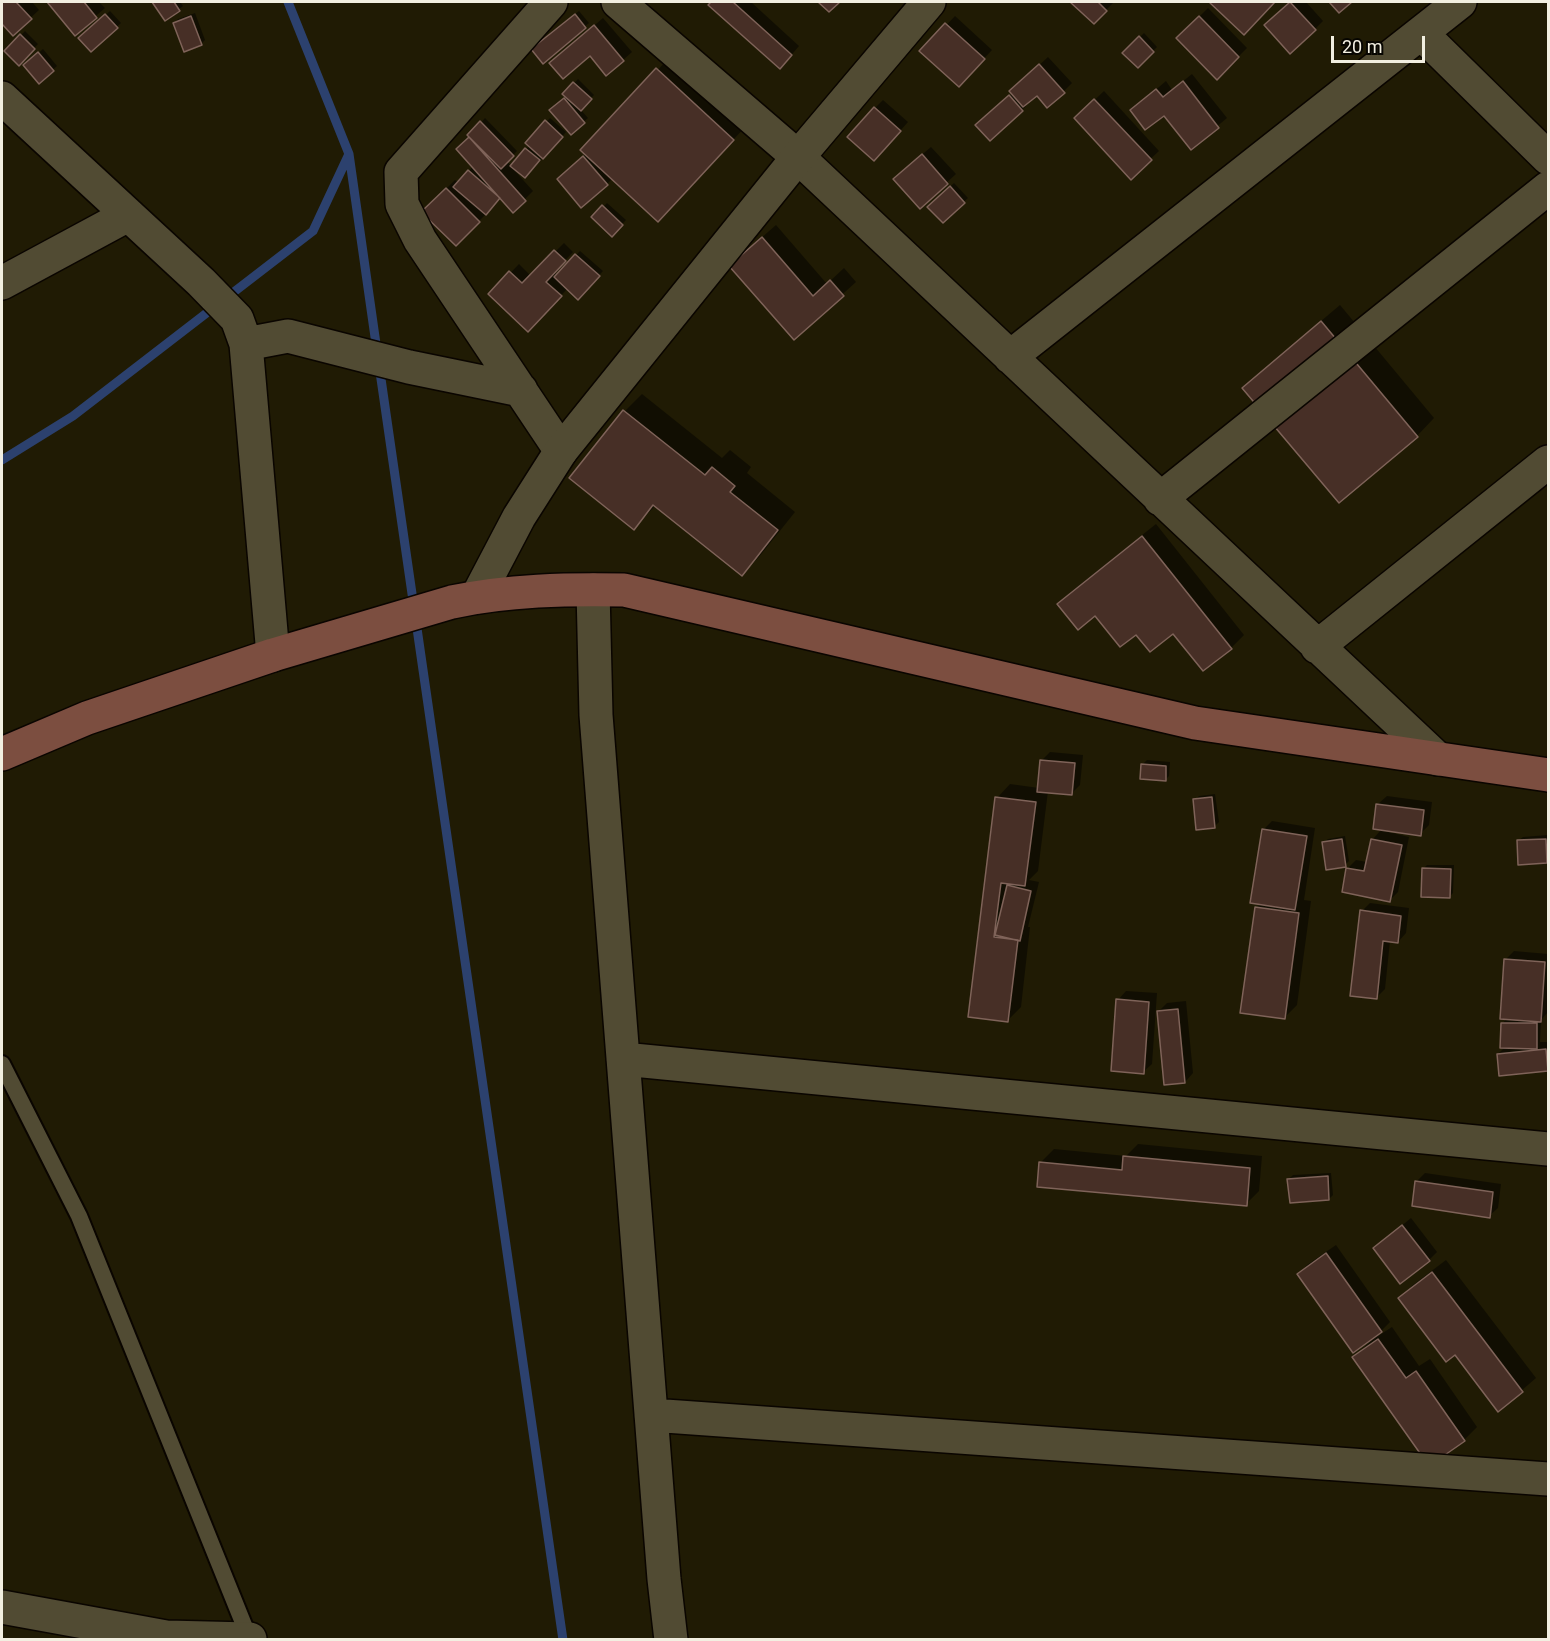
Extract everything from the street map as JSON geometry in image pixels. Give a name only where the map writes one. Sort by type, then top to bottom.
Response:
[{"type":"main road","points":[[2,754],[87,718],[273,656],[464,599],[624,590],[1195,723],[1548,775]]},
{"type":"street","points":[[551,2],[401,172],[402,204],[420,240],[561,451]]},
{"type":"street","points":[[618,2],[798,157],[1438,759]]},
{"type":"street","points":[[464,599],[561,451],[798,157],[929,2]]},
{"type":"street","points":[[1010,357],[1460,2]]},
{"type":"street","points":[[1421,33],[1548,158]]},
{"type":"street","points":[[2,98],[201,282],[241,332],[273,656]]},
{"type":"street","points":[[1160,499],[1548,188]]},
{"type":"street","points":[[2,283],[128,215]]},
{"type":"street","points":[[241,332],[288,336],[409,368],[520,390]]},
{"type":"street","points":[[1317,647],[1548,462]]},
{"type":"street","points":[[594,590],[596,715],[670,1640]]},
{"type":"street","points":[[623,1059],[1548,1149]]},
{"type":"street","points":[[651,1414],[1548,1479]]},
{"type":"street","points":[[2,1607],[166,1637],[250,1639]]},
{"type":"lane","points":[[2,1064],[79,1216],[250,1639]]},
{"type":"building","points":[[2,2],[16,2],[32,19],[13,36],[2,24]]},
{"type":"building","points":[[47,2],[84,2],[97,18],[75,36]]},
{"type":"building","points":[[152,2],[174,2],[180,11],[165,21]]},
{"type":"building","points":[[711,2],[733,2],[792,55],[780,69],[708,5]]},
{"type":"building","points":[[818,2],[840,2],[829,12]]},
{"type":"building","points":[[1070,2],[1098,2],[1107,11],[1094,24]]},
{"type":"building","points":[[1209,2],[1275,2],[1244,35]]},
{"type":"building","points":[[1290,2],[1316,30],[1290,54],[1264,25]]},
{"type":"building","points":[[1329,2],[1352,2],[1339,13]]},
{"type":"building","points":[[105,14],[118,28],[91,52],[78,38]]},
{"type":"building","points":[[575,14],[586,28],[543,64],[531,49]]},
{"type":"building","points":[[191,16],[202,45],[184,52],[173,23]]},
{"type":"building","points":[[1199,16],[1239,57],[1217,80],[1176,38]]},
{"type":"building","points":[[945,23],[985,59],[959,87],[919,51]]},
{"type":"building","points":[[594,25],[624,61],[606,76],[590,56],[563,79],[549,63]]},
{"type":"building","points":[[20,34],[35,49],[19,66],[4,51]]},
{"type":"building","points":[[1139,36],[1154,52],[1138,68],[1122,53]]},
{"type":"building","points":[[38,52],[54,71],[39,84],[23,65]]},
{"type":"building","points":[[1039,64],[1065,93],[1047,108],[1037,96],[1023,107],[1009,91]]},
{"type":"building","points":[[656,68],[734,140],[658,222],[580,150]]},
{"type":"building","points":[[1183,81],[1219,128],[1191,150],[1164,116],[1145,130],[1130,110],[1156,89],[1163,97]]},
{"type":"building","points":[[573,82],[592,99],[581,111],[562,94]]},
{"type":"building","points":[[1009,95],[1023,111],[990,141],[975,125]]},
{"type":"building","points":[[564,98],[585,123],[571,135],[549,110]]},
{"type":"building","points":[[1094,99],[1152,160],[1131,180],[1074,118]]},
{"type":"building","points":[[874,107],[901,131],[874,161],[847,137]]},
{"type":"building","points":[[545,120],[563,137],[543,159],[525,143]]},
{"type":"building","points":[[480,121],[514,156],[501,169],[467,135]]},
{"type":"building","points":[[469,137],[526,201],[513,213],[456,149]]},
{"type":"building","points":[[525,148],[540,160],[525,178],[510,166]]},
{"type":"building","points":[[922,154],[948,184],[920,209],[893,179]]},
{"type":"building","points":[[583,156],[608,185],[581,208],[557,179]]},
{"type":"building","points":[[468,170],[500,198],[486,215],[453,187]]},
{"type":"building","points":[[950,186],[965,203],[943,223],[927,207]]},
{"type":"building","points":[[446,188],[480,222],[456,246],[421,212]]},
{"type":"building","points":[[602,205],[623,225],[612,237],[591,217]]},
{"type":"building","points":[[762,237],[813,296],[830,280],[844,296],[794,340],[729,266]]},
{"type":"building","points":[[554,250],[566,261],[546,282],[562,296],[528,332],[488,294],[509,271],[522,283]]},
{"type":"building","points":[[575,254],[600,276],[578,300],[554,277]]},
{"type":"building","points":[[1321,321],[1418,437],[1339,503],[1242,388]]},
{"type":"building","points":[[623,410],[705,475],[712,467],[735,486],[730,492],[778,530],[742,576],[653,505],[634,530],[569,478]]},
{"type":"building","points":[[1142,536],[1232,649],[1203,671],[1173,634],[1150,652],[1136,635],[1120,647],[1095,616],[1078,630],[1057,604]]},
{"type":"building","points":[[1040,760],[1075,763],[1072,795],[1037,792]]},
{"type":"building","points":[[1141,764],[1166,766],[1166,781],[1140,779]]},
{"type":"building","points":[[995,797],[1036,802],[1025,886],[1001,883],[994,937],[1018,940],[1008,1022],[968,1017]]},
{"type":"building","points":[[1212,797],[1215,828],[1196,830],[1193,799]]},
{"type":"building","points":[[1376,804],[1424,810],[1421,836],[1373,829]]},
{"type":"building","points":[[1262,829],[1307,836],[1295,910],[1250,903]]},
{"type":"building","points":[[1342,839],[1346,867],[1326,870],[1322,842]]},
{"type":"building","points":[[1371,839],[1402,845],[1390,902],[1342,892],[1346,868],[1364,871]]},
{"type":"building","points":[[1546,839],[1547,863],[1518,865],[1517,840]]},
{"type":"building","points":[[1422,868],[1451,869],[1450,898],[1421,897]]},
{"type":"building","points":[[1007,885],[1031,891],[1020,941],[995,935]]},
{"type":"building","points":[[1255,907],[1299,913],[1285,1019],[1240,1013]]},
{"type":"building","points":[[1360,910],[1401,916],[1398,943],[1383,941],[1377,999],[1350,996]]},
{"type":"building","points":[[1504,959],[1545,962],[1541,1022],[1500,1019]]},
{"type":"building","points":[[1116,999],[1149,1002],[1144,1074],[1111,1071]]},
{"type":"building","points":[[1178,1009],[1185,1083],[1164,1085],[1157,1011]]},
{"type":"building","points":[[1501,1023],[1537,1023],[1537,1049],[1500,1048]]},
{"type":"building","points":[[1546,1049],[1548,1071],[1499,1076],[1497,1054]]},
{"type":"building","points":[[1123,1156],[1250,1168],[1247,1206],[1037,1187],[1039,1162],[1122,1170]]},
{"type":"building","points":[[1328,1176],[1329,1200],[1290,1203],[1287,1179]]},
{"type":"building","points":[[1415,1181],[1493,1192],[1490,1218],[1412,1206]]},
{"type":"building","points":[[1402,1225],[1430,1261],[1400,1284],[1373,1248]]},
{"type":"building","points":[[1326,1253],[1382,1332],[1353,1353],[1297,1274]]},
{"type":"building","points":[[1432,1272],[1523,1392],[1498,1412],[1455,1355],[1446,1362],[1398,1298]]},
{"type":"building","points":[[1378,1339],[1406,1378],[1416,1371],[1465,1441],[1429,1466],[1352,1357]]},
{"type":"waterway","points":[[288,2],[349,154],[377,351]]},
{"type":"waterway","points":[[2,460],[73,416],[313,231],[349,154]]},
{"type":"waterway","points":[[379,365],[563,1640]]}]
